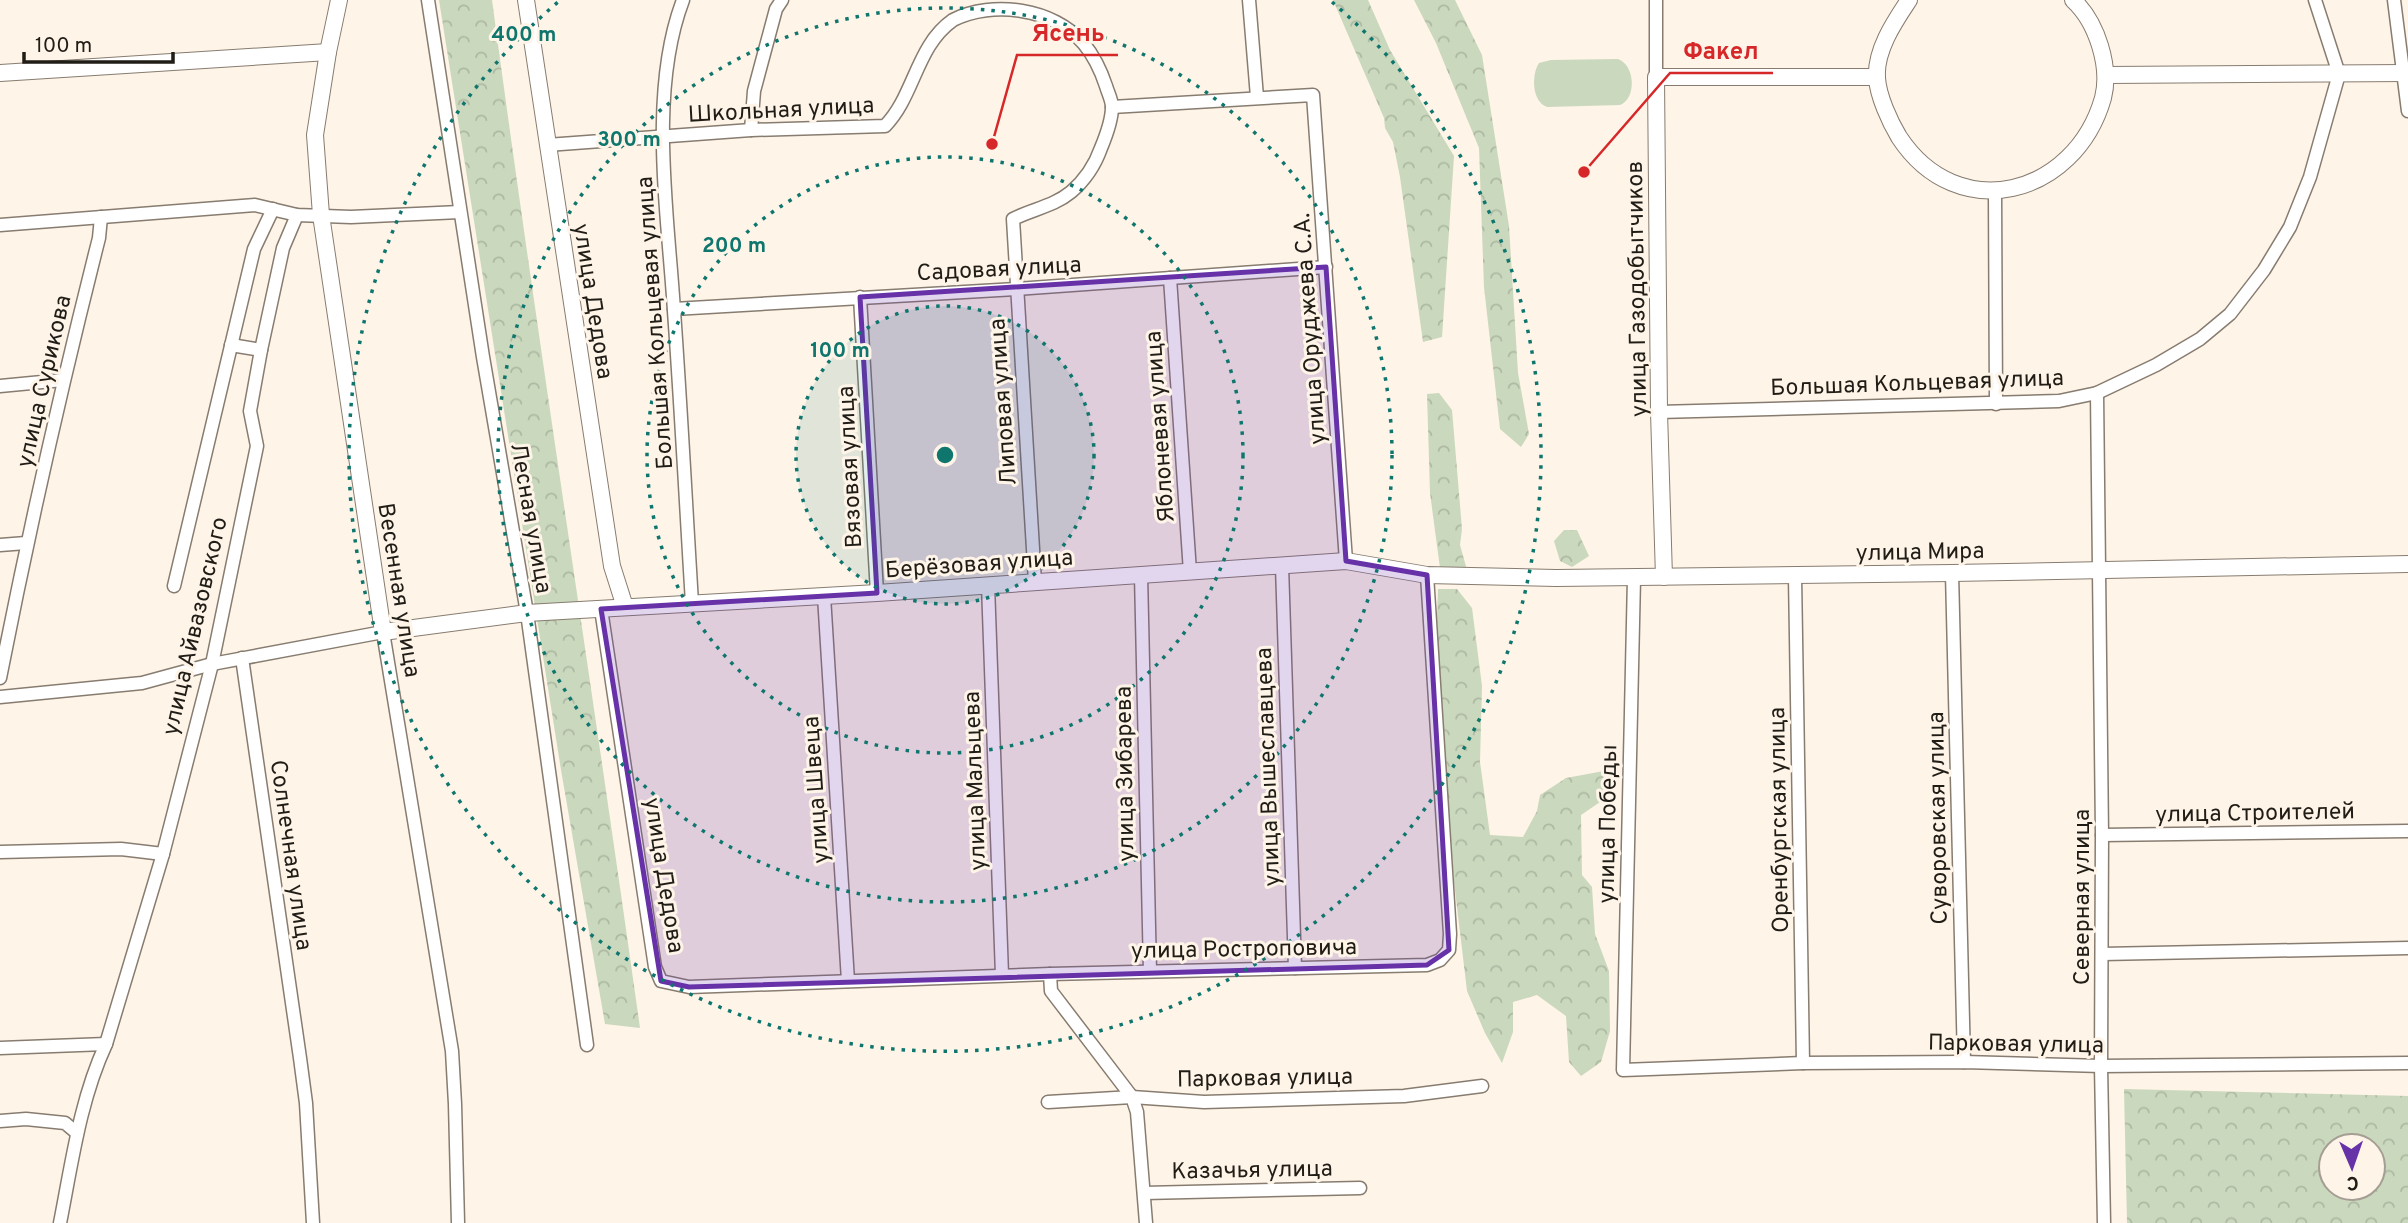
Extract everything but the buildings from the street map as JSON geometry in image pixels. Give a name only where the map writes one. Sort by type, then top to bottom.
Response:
[{"type":"street","points":[[0,74],[328,52],[339,0]]},
{"type":"street","name":"Лесная улица","points":[[428,0],[460,212],[527,613],[587,1045]]},
{"type":"street","name":"улица Дедова","points":[[526,0],[612,565],[625,607]]},
{"type":"street","name":"Большая Кольцевая улица","points":[[683,0],[674,24],[664,80],[664,137],[668,242],[692,603]]},
{"type":"street","points":[[751,130],[754,91],[776,9],[782,0]]},
{"type":"street","points":[[1112,107],[1257,97],[1248,0]]},
{"type":"street","name":"улица Газодобытчиков","points":[[1656,0],[1659,412],[1664,577]]},
{"type":"street","points":[[1909,0],[1892,25],[1883,47],[1877,77],[1889,122],[1910,153],[1924,167],[1946,181],[1995,191],[2021,186],[2064,164],[2080,147],[2096,119],[2107,75],[2097,37],[2079,5],[2073,0]]},
{"type":"street","points":[[2315,0],[2339,74]]},
{"type":"street","points":[[2394,0],[2406,73],[2408,111]]},
{"type":"street","name":"Школьная улица","points":[[547,145],[751,130],[885,126],[898,112],[923,54],[936,35],[973,8],[999,3],[1031,11],[1060,23],[1083,43],[1101,70],[1112,107],[1107,135],[1088,175],[1071,192],[1050,205],[1013,219]]},
{"type":"street","name":"Весенная улица","points":[[328,52],[315,135],[321,215],[383,632],[452,1051],[458,1223]]},
{"type":"street","points":[[2107,75],[2406,73]]},
{"type":"street","name":"Большая Кольцевая улица","points":[[1659,412],[2059,401],[2097,393],[2156,365],[2200,339],[2230,314],[2264,270],[2290,227],[2310,177],[2339,74]]},
{"type":"street","points":[[1656,77],[1877,77]]},
{"type":"street","name":"улица Оруджева С.А.","points":[[1257,97],[1313,95],[1346,561]]},
{"type":"street","points":[[1995,191],[1996,404]]},
{"type":"street","points":[[0,225],[255,205],[297,215],[351,217],[460,212]]},
{"type":"street","points":[[174,586],[254,249],[273,209]]},
{"type":"street","name":"улица Айвазовского","points":[[60,1223],[77,1133],[95,1067],[106,1044],[163,855],[212,664],[257,446],[250,411],[261,350],[284,248],[297,215]]},
{"type":"street","name":"улица Сурикова","points":[[0,678],[26,543],[99,238],[101,217]]},
{"type":"street","name":"Липовая улица","points":[[1013,219],[1035,582]]},
{"type":"street","name":"Садовая улица","points":[[674,309],[1326,267]]},
{"type":"street","name":"Яблоневая улица","points":[[1170,278],[1190,572]]},
{"type":"street","name":"Вязовая улица","points":[[860,297],[877,593]]},
{"type":"street","points":[[232,345],[261,350]]},
{"type":"street","points":[[0,386],[63,380]]},
{"type":"street","name":"Северная улица","points":[[2097,393],[2104,1223]]},
{"type":"street","points":[[0,545],[26,543]]},
{"type":"street","name":"Берёзовая улица","points":[[383,632],[527,613],[877,593],[1346,561],[1430,575]]},
{"type":"street","name":"улица Мира","points":[[1430,575],[1634,578],[2408,564]]},
{"type":"street","name":"улица Вышеславцева","points":[[1282,566],[1295,968]]},
{"type":"street","name":"Суворовская улица","points":[[1952,573],[1964,1062]]},
{"type":"street","name":"улица Зибарева","points":[[1140,575],[1150,971]]},
{"type":"street","name":"улица Ростроповича","points":[[661,981],[689,987],[1002,975],[1427,965],[1440,960],[1449,950],[1430,575]]},
{"type":"street","name":"Оренбургская улица","points":[[1795,576],[1803,1063]]},
{"type":"street","name":"улица Победы","points":[[1623,1070],[1634,578]]},
{"type":"street","name":"улица Мальцева","points":[[988,585],[1002,975]]},
{"type":"street","name":"улица Швеца","points":[[824,596],[848,981]]},
{"type":"street","name":"улица Дедова","points":[[601,609],[655,967],[661,981]]},
{"type":"street","points":[[0,697],[142,683],[212,664],[383,632]]},
{"type":"street","name":"Солнечная улица","points":[[242,658],[306,1103],[313,1223]]},
{"type":"street","name":"улица Строителей","points":[[2102,835],[2408,831]]},
{"type":"street","points":[[0,852],[121,849],[163,855]]},
{"type":"street","points":[[2102,954],[2408,948]]},
{"type":"street","points":[[1050,974],[1051,991],[1132,1097],[1137,1112],[1146,1223]]},
{"type":"street","points":[[0,1048],[106,1044]]},
{"type":"street","name":"Парковая улица","points":[[1623,1070],[1803,1063],[1964,1062],[2101,1066],[2408,1063]]},
{"type":"street","name":"Парковая улица","points":[[1048,1101],[1132,1097],[1204,1102],[1377,1097],[1482,1086]]},
{"type":"street","points":[[0,1121],[26,1119],[65,1123],[77,1133]]},
{"type":"street","name":"Казачья улица","points":[[1144,1193],[1360,1188]]},
{"type":"highlighted area","points":[[1326,267],[1346,561],[1427,575],[1449,950],[1427,965],[689,987],[661,981],[601,609],[877,593],[860,297]]},
{"type":"green space","points":[[439,0],[492,0],[640,1028],[605,1024],[561,770]]},
{"type":"green space","points":[[1333,0],[1368,0],[1390,50],[1454,156],[1442,337],[1423,342],[1393,142]]},
{"type":"green space","points":[[1414,0],[1455,0],[1482,55],[1509,226],[1518,373],[1529,434],[1521,447],[1500,429],[1484,287],[1479,148],[1436,43]]},
{"type":"green space","points":[[1618,59],[1628,68],[1632,82],[1629,96],[1620,105],[1547,107],[1538,100],[1534,81],[1539,63],[1551,60]]},
{"type":"green space","points":[[1439,393],[1452,410],[1462,529],[1460,545],[1467,570],[1440,568],[1430,493],[1427,394]]},
{"type":"green space","points":[[1564,530],[1577,530],[1589,556],[1572,567],[1560,561],[1554,541]]},
{"type":"green space","points":[[1438,589],[1457,589],[1472,608],[1482,686],[1480,762],[1490,835],[1523,837],[1537,811],[1540,795],[1566,778],[1604,771],[1603,800],[1581,815],[1582,875],[1592,887],[1595,934],[1609,971],[1610,1031],[1601,1062],[1581,1076],[1569,1062],[1566,1016],[1537,995],[1513,1002],[1513,1032],[1502,1063],[1485,1033],[1467,991],[1454,882],[1436,639]]},
{"type":"green space","points":[[2124,1089],[2408,1096],[2408,1223],[2127,1223]]},
{"type":"place","name":"Ясень","points":[[992,144]]},
{"type":"place","name":"Факел","points":[[1584,172]]}]
